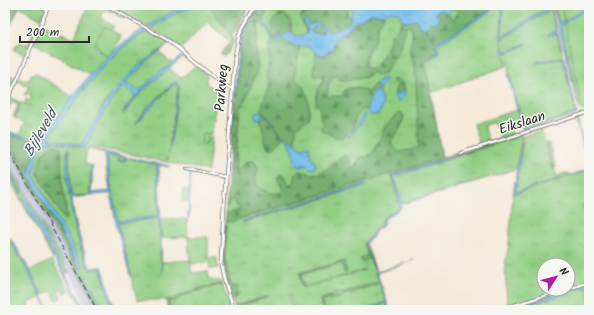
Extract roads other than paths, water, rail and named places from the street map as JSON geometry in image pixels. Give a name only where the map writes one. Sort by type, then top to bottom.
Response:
[{"type":"street","points":[[5,105],[50,5]]},
{"type":"street","points":[[106,5],[169,41],[223,85],[228,88],[233,88]]},
{"type":"street","name":"Parkweg","points":[[234,310],[221,265],[226,177],[235,56],[243,27],[256,5]]},
{"type":"street","name":"Eikslaan","points":[[460,153],[589,112]]},
{"type":"street","points":[[187,169],[226,177]]},
{"type":"street","points":[[576,286],[589,282]]},
{"type":"street","points":[[498,310],[541,297]]},
{"type":"water","points":[[189,5],[199,5],[176,13],[151,28],[154,31],[147,27],[177,9]]},
{"type":"water","points":[[258,5],[252,17],[253,19],[244,31],[240,46],[228,179],[238,49],[243,30]]},
{"type":"water","points":[[353,5],[458,5],[446,15],[442,9],[437,11],[436,15],[440,17],[436,23],[430,23],[426,27],[428,32],[425,28],[421,28],[416,19],[409,22],[402,20],[400,13],[391,11],[384,15],[370,14],[359,21],[354,22],[348,30],[335,39],[333,49],[323,55],[316,53],[309,46],[295,46],[283,38],[278,41],[274,40],[270,37],[269,31],[263,26],[264,25],[269,28],[271,37],[274,39],[292,32],[297,36],[305,35],[308,30],[304,21],[305,19],[308,21],[309,25],[317,23],[331,32],[350,22]],"holes":[[[315,26],[320,27],[323,30],[323,33],[319,34],[311,32]]]},
{"type":"water","points":[[498,5],[501,5],[502,7],[505,5],[503,7],[502,36],[550,5],[552,8],[501,39],[502,8],[499,6],[437,45],[439,54],[428,60],[438,53],[435,45],[436,43],[429,34],[438,42]]},
{"type":"water","points":[[553,5],[559,23],[587,7],[587,5],[589,6],[589,8],[561,26],[578,104]]},
{"type":"water","points":[[552,11],[562,49],[557,33],[549,36],[548,34],[556,30]]},
{"type":"water","points":[[144,28],[152,33],[147,31],[131,41],[104,65],[92,78],[49,137],[50,139],[79,145],[82,144],[104,105],[118,86],[140,64],[170,43],[144,64],[125,83],[139,91],[156,75],[182,56],[188,60],[183,57],[150,84],[137,96],[123,114],[122,113],[136,95],[125,87],[121,87],[101,116],[85,148],[50,141],[47,142],[39,152],[33,174],[82,264],[83,267],[81,268],[83,273],[104,310],[102,310],[80,268],[78,268],[78,264],[29,175],[40,143],[5,132],[5,130],[41,142],[57,118],[92,72],[116,49]]},
{"type":"water","points":[[501,39],[505,52],[527,43],[528,44],[504,54]]},
{"type":"water","points":[[564,57],[575,104],[563,58],[537,63]]},
{"type":"water","points":[[508,74],[524,129],[526,131],[524,132],[522,129]]},
{"type":"water","points":[[383,77],[385,79],[380,87],[380,91],[383,106],[378,114],[370,116],[368,113],[369,102],[378,90],[376,83]]},
{"type":"water","points":[[176,81],[179,87],[169,154],[178,88],[176,83],[165,92],[136,124],[148,107]]},
{"type":"water","points":[[402,90],[405,90],[405,94],[401,101],[397,101],[394,94],[400,94]]},
{"type":"water","points":[[576,107],[577,114],[528,130],[576,113]]},
{"type":"water","points":[[257,111],[264,114],[261,118],[256,119],[255,114]]},
{"type":"water","points":[[364,113],[366,116],[364,121],[352,135],[346,138],[351,134]]},
{"type":"water","points":[[578,117],[577,119],[589,162],[589,167],[576,120],[566,122]]},
{"type":"water","points":[[5,132],[26,174],[5,135]]},
{"type":"water","points":[[284,137],[287,137],[290,141],[295,141],[297,145],[302,148],[309,146],[311,157],[315,163],[314,169],[311,169],[307,165],[299,167],[295,165],[293,151],[290,144]]},
{"type":"water","points":[[68,149],[71,196],[86,196],[72,198],[79,234],[90,268],[102,267],[103,269],[115,310],[113,310],[101,269],[90,270],[85,260],[76,229],[69,192],[66,160]]},
{"type":"water","points":[[92,149],[127,157],[124,162],[117,160],[124,161],[125,158],[107,155],[112,195],[90,195],[91,166],[93,166],[91,193],[110,191],[105,153]]},
{"type":"water","points":[[462,154],[394,177],[402,204],[400,209],[384,219],[383,226],[375,231],[373,237],[366,243],[377,272],[414,260],[377,273],[390,310],[386,303],[364,310],[386,302],[365,242],[370,238],[374,231],[380,227],[383,218],[400,207],[393,177],[390,176]]},
{"type":"water","points":[[519,156],[521,157],[516,191],[536,187],[514,194]]},
{"type":"water","points":[[130,158],[170,166],[159,165],[162,273],[158,218],[118,223],[130,275],[116,224],[111,197],[113,197],[118,221],[159,216],[157,165]]},
{"type":"water","points":[[5,162],[21,191],[21,194],[5,166]]},
{"type":"water","points":[[589,169],[589,170],[538,186]]},
{"type":"water","points":[[188,171],[199,173],[191,172],[188,218],[190,172]]},
{"type":"water","points":[[365,184],[365,186],[243,222],[243,221]]},
{"type":"water","points":[[23,197],[28,203],[66,274],[67,273],[66,275],[83,307],[81,306],[22,199]]},
{"type":"water","points":[[5,232],[24,259],[49,310],[22,260]]},
{"type":"water","points":[[589,284],[589,287],[576,291],[576,288]]},
{"type":"water","points":[[546,297],[554,297],[508,310],[509,308]]},
{"type":"railway","points":[[5,143],[97,310]]},
{"type":"water label","name":"Bijleveld","points":[[41,133]]}]
